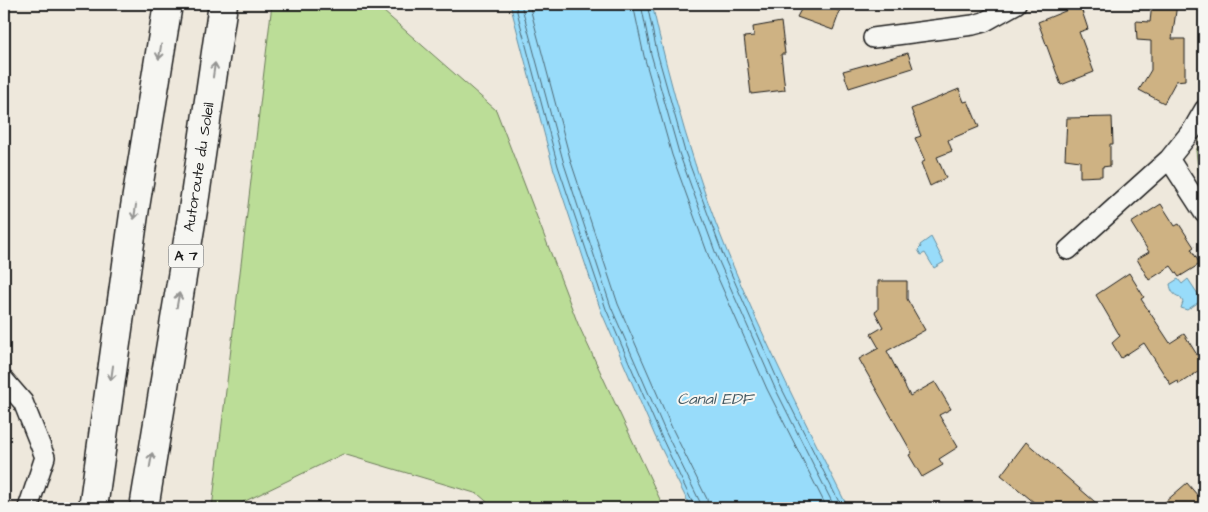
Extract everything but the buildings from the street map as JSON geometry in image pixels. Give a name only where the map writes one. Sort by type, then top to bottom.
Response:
[{"type":"highway","points":[[93,508],[135,207],[168,4]]},
{"type":"highway","name":"Autoroute du Soleil","points":[[144,508],[193,210],[224,4]]},
{"type":"street","points":[[873,38],[979,24],[1016,4]]},
{"type":"street","points":[[1068,250],[1169,159],[1194,128],[1204,110]]},
{"type":"street","points":[[1169,159],[1204,213]]},
{"type":"street","points":[[4,380],[23,402],[45,457],[28,508]]},
{"type":"green space","points":[[272,4],[375,4],[496,110],[578,324],[664,508],[494,508],[478,494],[343,454],[231,508],[212,508]]},
{"type":"green space","points":[[1204,132],[1204,190],[1199,176],[1196,151]]},
{"type":"water","name":"Canal EDF","points":[[510,4],[652,4],[667,68],[694,162],[716,224],[771,350],[848,508],[691,508],[655,436],[601,311],[553,167]]},
{"type":"water","points":[[931,237],[944,262],[934,268],[925,253],[921,255],[918,250],[921,247],[920,245]]},
{"type":"water","points":[[1178,279],[1182,284],[1188,279],[1202,300],[1187,310],[1181,308],[1183,302],[1171,289],[1170,284]]}]
